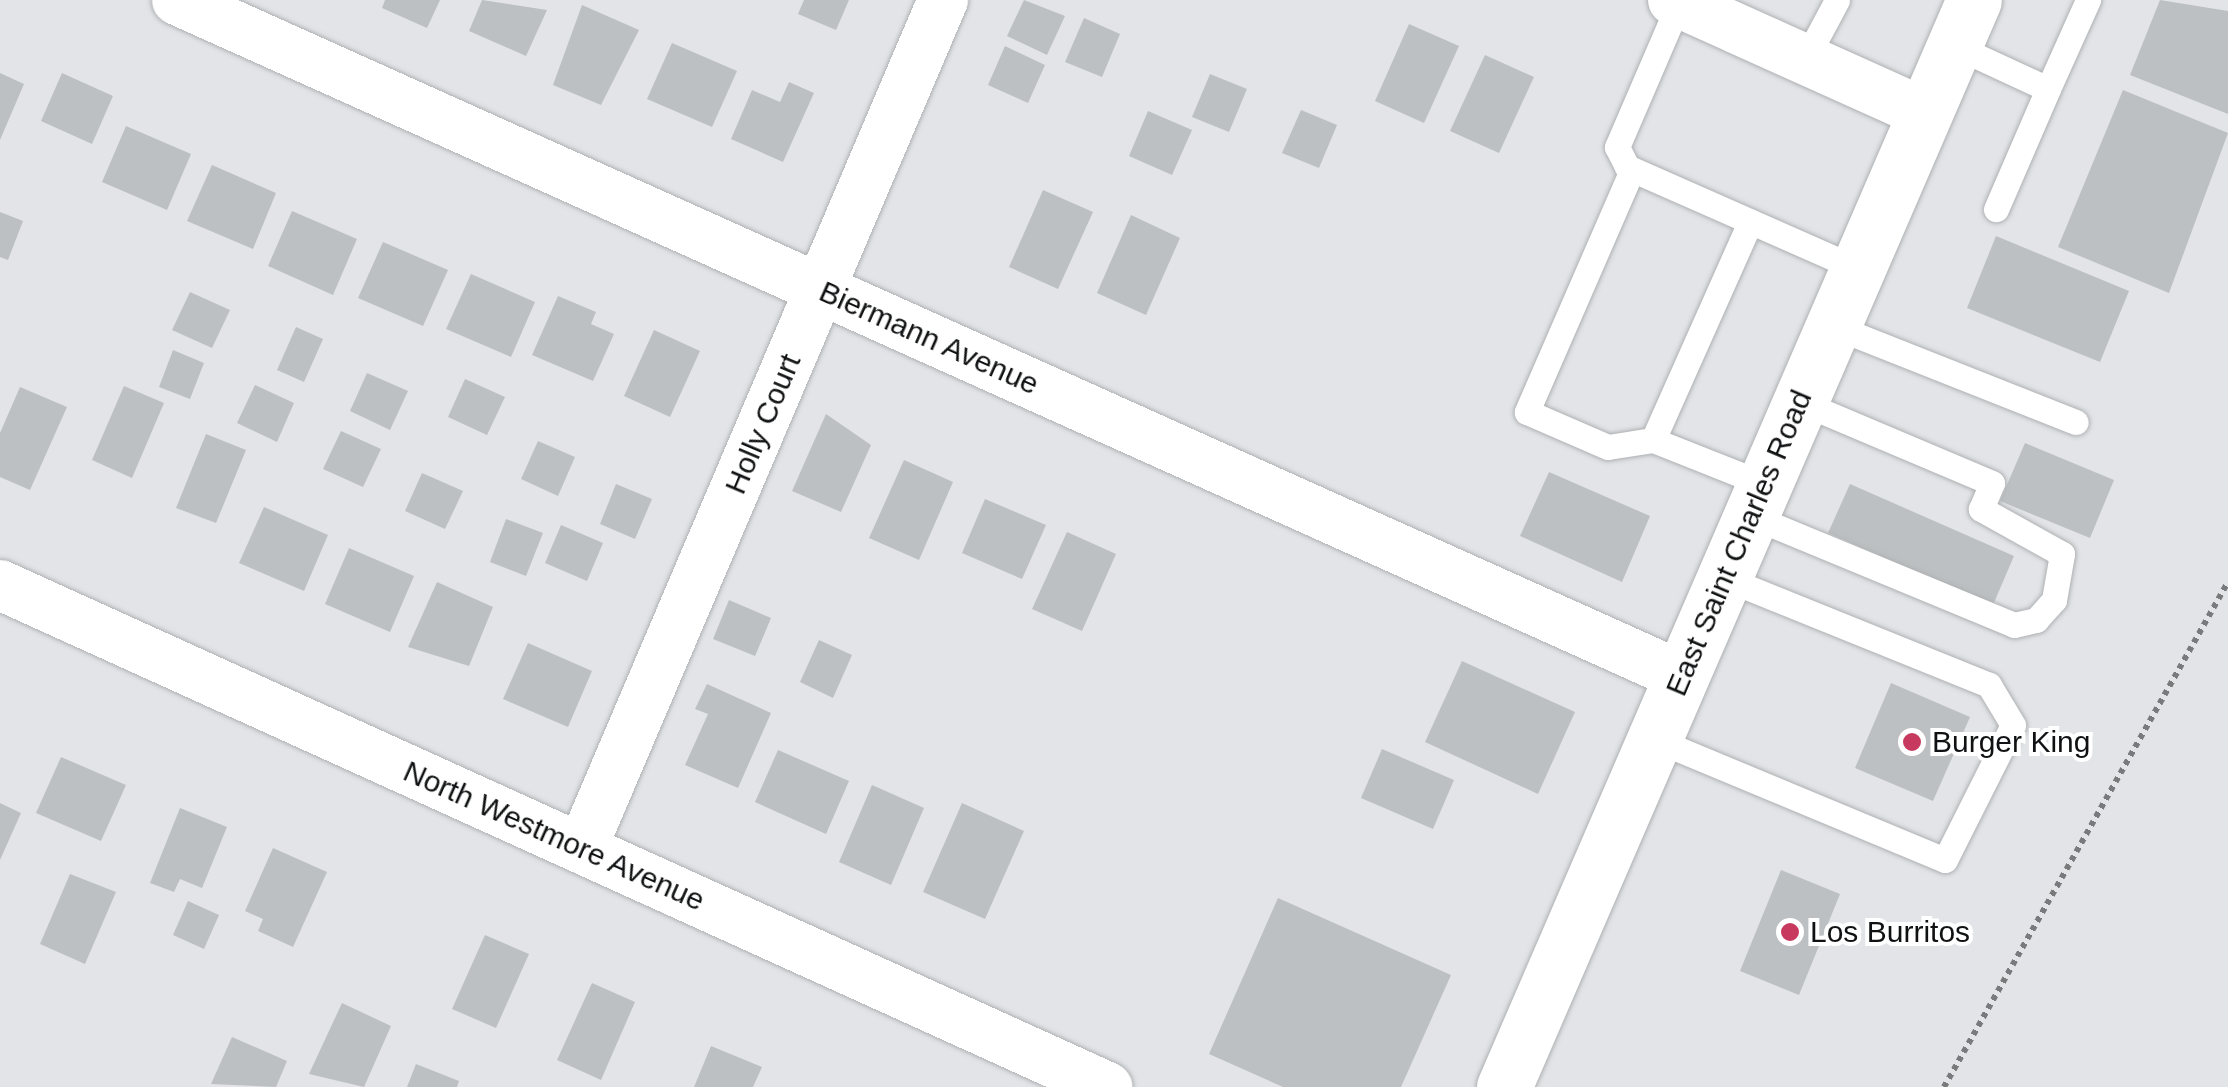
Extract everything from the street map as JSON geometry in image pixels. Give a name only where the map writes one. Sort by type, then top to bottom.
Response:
[{"type":"main road","name":"East Saint Charles Road","points":[[1504,1087],[1964,23]]},
{"type":"street","name":"Biermann Avenue","points":[[177,0],[1681,676]]},
{"type":"street","name":"Holly Court","points":[[582,848],[943,0]]},
{"type":"street","points":[[1676,1],[1926,113]]},
{"type":"street","name":"North Westmore Avenue","points":[[0,585],[1107,1087]]},
{"type":"lane","points":[[1806,60],[1837,0]]},
{"type":"lane","points":[[1996,209],[2088,0]]},
{"type":"lane","points":[[1676,1],[1617,147],[1632,170],[1858,269]]},
{"type":"lane","points":[[1964,23],[2048,89]]},
{"type":"lane","points":[[1632,170],[1527,412],[1608,448],[1653,440],[1758,500],[2014,625],[2036,620],[2054,600],[2062,554],[1981,509],[1992,483],[1800,402]]},
{"type":"lane","points":[[1653,440],[1750,222]]},
{"type":"lane","points":[[1833,326],[2076,422]]},
{"type":"lane","points":[[1654,739],[1944,860],[2013,725],[1988,684],[1724,578]]},
{"type":"path","points":[[1944,1087],[2228,582]]},
{"type":"building","points":[[385,0],[440,0],[427,28],[382,8]]},
{"type":"building","points":[[482,0],[547,10],[526,56],[469,31]]},
{"type":"building","points":[[804,0],[849,0],[836,30],[798,14]]},
{"type":"building","points":[[1024,0],[1065,16],[1047,55],[1007,36]]},
{"type":"building","points":[[2160,0],[2228,11],[2228,114],[2130,75]]},
{"type":"building","points":[[582,5],[639,30],[601,105],[553,85]]},
{"type":"building","points":[[1084,18],[1120,34],[1102,77],[1065,62]]},
{"type":"building","points":[[1409,24],[1459,46],[1424,123],[1375,101]]},
{"type":"building","points":[[672,43],[737,71],[712,127],[647,99]]},
{"type":"building","points":[[1005,46],[1045,65],[1028,103],[988,85]]},
{"type":"building","points":[[1485,55],[1534,77],[1499,153],[1450,131]]},
{"type":"building","points":[[0,73],[24,84],[0,140]]},
{"type":"building","points":[[62,73],[113,96],[92,144],[41,121]]},
{"type":"building","points":[[1210,74],[1247,89],[1229,132],[1192,117]]},
{"type":"building","points":[[789,82],[814,93],[783,162],[731,139],[752,90],[780,102]]},
{"type":"building","points":[[2123,90],[2228,133],[2169,293],[2058,247]]},
{"type":"building","points":[[1301,110],[1337,125],[1319,168],[1282,153]]},
{"type":"building","points":[[1148,111],[1192,130],[1172,175],[1129,156]]},
{"type":"building","points":[[126,126],[191,154],[167,210],[102,182]]},
{"type":"building","points":[[212,165],[276,193],[253,249],[187,221]]},
{"type":"building","points":[[1043,190],[1093,212],[1058,289],[1009,267]]},
{"type":"building","points":[[292,211],[357,239],[333,295],[268,266]]},
{"type":"building","points":[[0,212],[23,221],[8,260],[0,257]]},
{"type":"building","points":[[1131,215],[1180,238],[1146,315],[1097,293]]},
{"type":"building","points":[[1996,236],[2129,291],[2100,362],[1967,308]]},
{"type":"building","points":[[383,242],[448,270],[423,326],[358,298]]},
{"type":"building","points":[[471,274],[535,302],[511,357],[446,329]]},
{"type":"building","points":[[190,292],[230,310],[212,348],[172,330]]},
{"type":"building","points":[[558,296],[596,312],[591,324],[614,334],[593,381],[532,355]]},
{"type":"building","points":[[296,327],[323,339],[304,382],[277,370]]},
{"type":"building","points":[[654,330],[700,351],[670,417],[624,396]]},
{"type":"building","points":[[173,350],[204,363],[190,399],[159,387]]},
{"type":"building","points":[[367,373],[408,391],[390,430],[350,411]]},
{"type":"building","points":[[465,379],[505,397],[487,435],[448,417]]},
{"type":"building","points":[[255,385],[294,403],[277,442],[237,423]]},
{"type":"building","points":[[124,386],[164,403],[132,478],[92,460]]},
{"type":"building","points":[[20,387],[67,407],[30,490],[0,477],[0,433]]},
{"type":"building","points":[[826,414],[871,445],[841,512],[792,491]]},
{"type":"building","points":[[341,431],[381,449],[363,487],[323,469]]},
{"type":"building","points":[[206,434],[246,450],[216,523],[176,508]]},
{"type":"building","points":[[538,441],[575,457],[558,496],[521,479]]},
{"type":"building","points":[[2025,443],[2114,480],[2090,538],[2000,501]]},
{"type":"building","points":[[904,460],[953,482],[919,560],[869,538]]},
{"type":"building","points":[[1549,472],[1650,516],[1622,582],[1520,536]]},
{"type":"building","points":[[422,473],[463,491],[445,529],[405,511]]},
{"type":"building","points":[[616,484],[652,499],[635,539],[600,524]]},
{"type":"building","points":[[1850,484],[2014,556],[1993,605],[1828,533]]},
{"type":"building","points":[[985,499],[1046,525],[1022,579],[962,553]]},
{"type":"building","points":[[264,507],[328,535],[304,591],[239,563]]},
{"type":"building","points":[[506,519],[543,533],[526,576],[490,562]]},
{"type":"building","points":[[561,525],[603,543],[587,581],[545,563]]},
{"type":"building","points":[[1067,532],[1116,554],[1082,631],[1032,609]]},
{"type":"building","points":[[349,548],[414,576],[390,632],[325,604]]},
{"type":"building","points":[[437,582],[493,607],[469,666],[408,647]]},
{"type":"building","points":[[729,600],[771,618],[755,656],[713,639]]},
{"type":"building","points":[[819,640],[852,655],[833,698],[800,682]]},
{"type":"building","points":[[528,643],[592,671],[568,727],[503,699]]},
{"type":"building","points":[[1462,661],[1575,712],[1538,794],[1425,742]]},
{"type":"building","name":"Burger King","points":[[1891,683],[1970,717],[1933,801],[1855,768]]},
{"type":"building","points":[[707,684],[771,713],[738,788],[685,765],[708,714],[695,709]]},
{"type":"building","points":[[1382,749],[1454,780],[1433,829],[1361,798]]},
{"type":"building","points":[[778,750],[849,781],[826,834],[755,802]]},
{"type":"building","points":[[61,757],[126,785],[101,841],[36,813]]},
{"type":"building","points":[[872,785],[924,808],[891,885],[839,862]]},
{"type":"building","points":[[0,803],[21,813],[0,860]]},
{"type":"building","points":[[962,803],[1024,831],[985,919],[923,892]]},
{"type":"building","points":[[180,808],[227,827],[202,888],[180,879],[174,892],[150,883]]},
{"type":"building","points":[[273,848],[327,872],[293,947],[258,931],[263,919],[245,911]]},
{"type":"building","name":"Los Burritos","points":[[1781,870],[1840,894],[1799,995],[1740,971]]},
{"type":"building","points":[[70,874],[116,892],[85,964],[40,944]]},
{"type":"building","points":[[1278,898],[1451,975],[1401,1087],[1283,1087],[1209,1054]]},
{"type":"building","points":[[188,901],[219,915],[204,949],[173,935]]},
{"type":"building","points":[[485,935],[529,954],[496,1028],[452,1009]]},
{"type":"building","points":[[592,983],[635,1002],[601,1080],[557,1060]]},
{"type":"building","points":[[342,1003],[391,1026],[364,1087],[309,1074]]},
{"type":"building","points":[[232,1037],[287,1061],[276,1087],[211,1084]]},
{"type":"building","points":[[711,1046],[762,1067],[753,1087],[694,1087]]},
{"type":"building","points":[[416,1064],[459,1081],[457,1087],[407,1087]]},
{"type":"place","name":"Burger King","points":[[1912,742]]},
{"type":"place","name":"Los Burritos","points":[[1790,932]]}]
